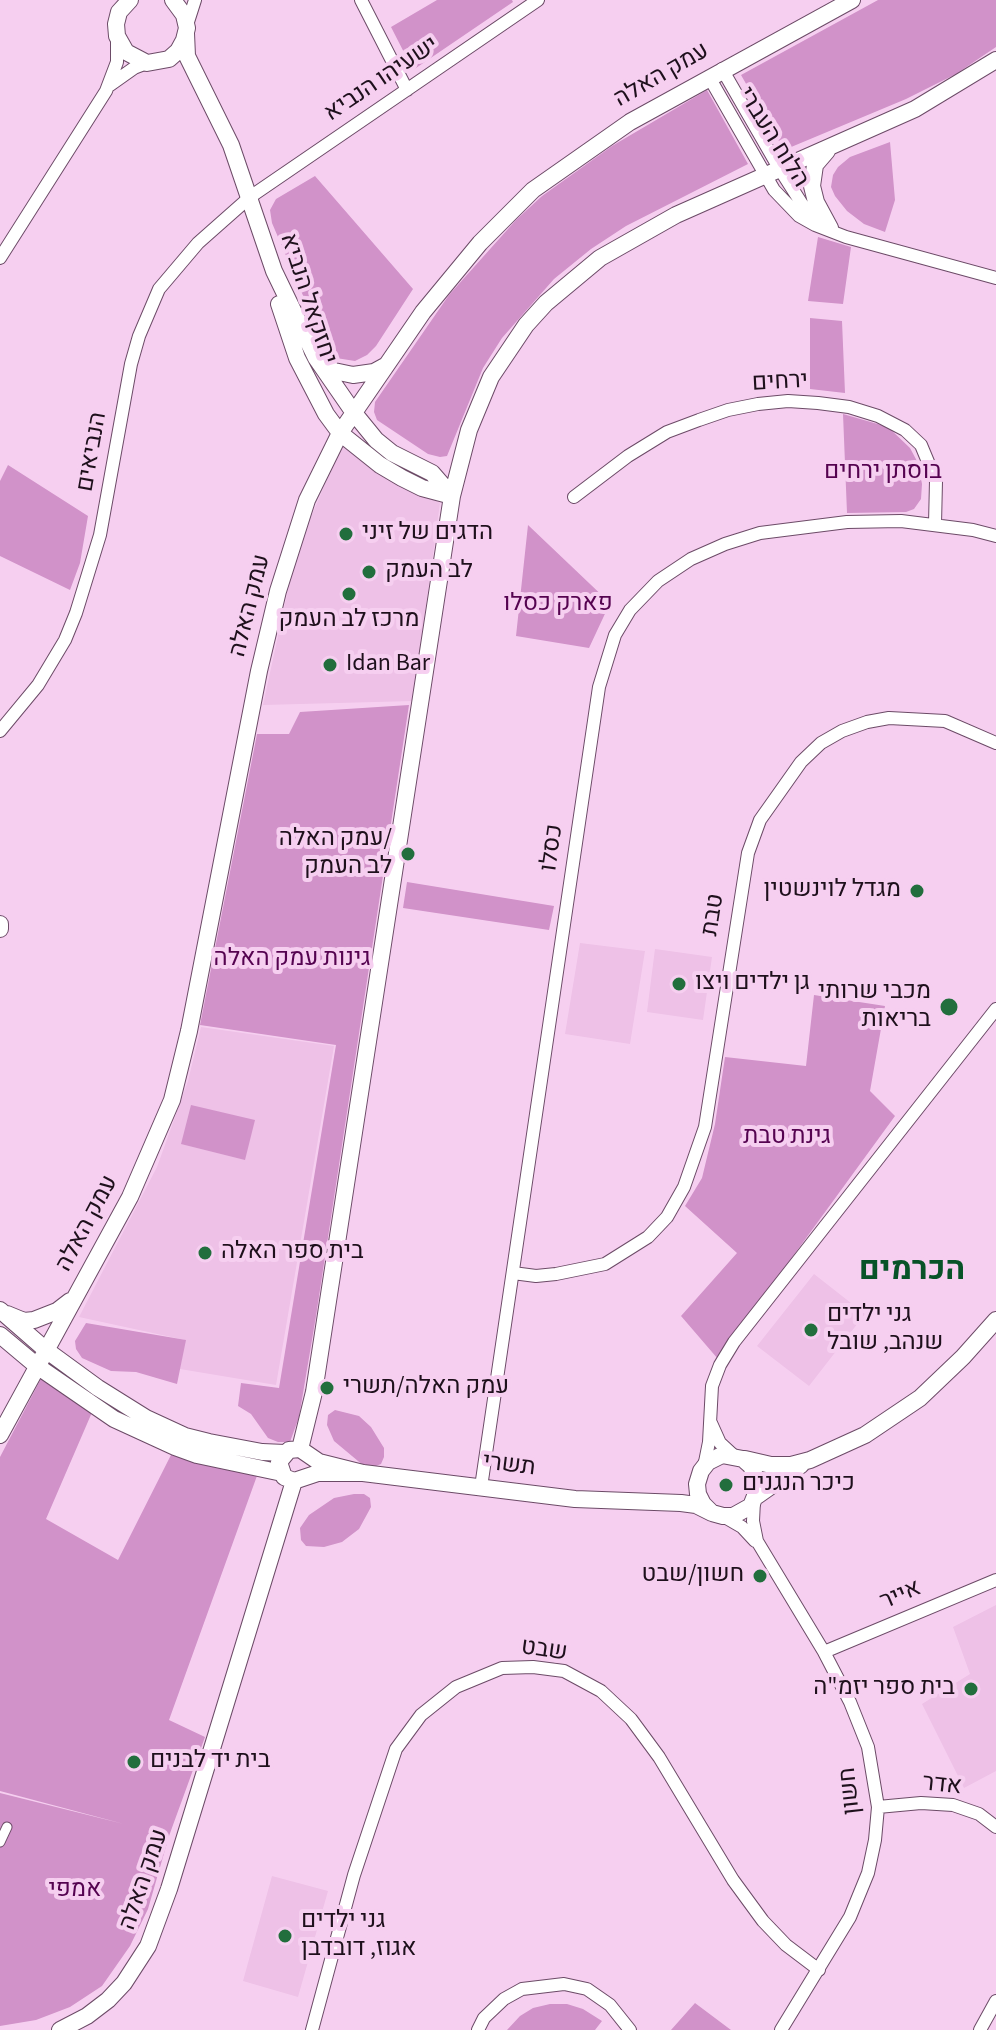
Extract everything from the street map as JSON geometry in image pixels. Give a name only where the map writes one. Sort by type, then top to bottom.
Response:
[{"type":"street","points":[[106,0],[116,32]]},
{"type":"street","points":[[0,258],[106,91],[117,62],[119,12],[130,0]]},
{"type":"street","name":"יחזקאל הנביא","points":[[173,0],[184,15],[187,56],[231,145],[284,296],[316,358],[376,440],[392,453],[432,473],[452,496]]},
{"type":"street","points":[[106,91],[123,75],[169,59],[178,51],[195,0]]},
{"type":"street","points":[[361,0],[407,90]]},
{"type":"street","name":"ישעיהו הנביא","points":[[250,197],[538,0]]},
{"type":"street","name":"עמק האלה","points":[[0,1435],[130,1197],[172,1100],[189,1031],[259,671],[278,591],[307,500],[340,433],[447,281],[533,190],[603,138],[715,73],[852,0]]},
{"type":"street","name":"יחזקאל הנביא","points":[[116,32],[126,52],[135,60],[182,71],[210,100]]},
{"type":"street","points":[[298,1452],[311,1470],[293,1478],[279,1462],[298,1452],[314,1392],[452,496],[469,430],[491,377],[526,325],[546,303],[600,258],[676,215],[915,109],[996,60]]},
{"type":"street","name":"הלוח העברי","points":[[715,73],[771,172],[784,203],[799,216],[846,237],[996,278]]},
{"type":"street","points":[[830,228],[816,202],[812,174],[820,157],[833,146]]},
{"type":"street","name":"הלוח העברי","points":[[771,172],[815,218],[846,237]]},
{"type":"street","name":"הנביאים","points":[[0,731],[52,664],[87,584],[100,535],[131,364],[149,309],[159,289],[198,243],[250,197]]},
{"type":"street","name":"יחזקאל הנביא","points":[[258,221],[272,281],[297,358],[326,414],[340,433],[380,465],[422,488],[452,496]]},
{"type":"street","points":[[316,358],[334,371],[353,375],[374,372],[387,365]]},
{"type":"street","name":"ירחים","points":[[574,497],[628,456],[667,432],[728,410],[758,404],[788,401],[818,403],[849,407],[886,419],[905,430],[921,445],[936,481],[935,524]]},
{"type":"street","name":"כסלו","points":[[481,1487],[599,687],[615,635],[630,610],[658,581],[691,559],[760,533],[801,526],[860,522],[935,524],[996,536]]},
{"type":"street","name":"טבת","points":[[513,1273],[536,1276],[567,1273],[614,1259],[648,1237],[667,1217],[684,1187],[705,1127],[748,853],[760,820],[801,762],[821,743],[842,731],[889,718],[945,721],[996,743]]},
{"type":"street","points":[[996,1009],[734,1342],[720,1365],[709,1404],[709,1442],[698,1494],[703,1504],[715,1514],[733,1516],[743,1513],[771,1484],[810,1460],[865,1435],[899,1413],[939,1381],[996,1320]]},
{"type":"street","points":[[0,1310],[17,1319],[34,1320],[57,1311],[79,1291]]},
{"type":"street","name":"תשרי","points":[[0,1310],[46,1350],[122,1405],[166,1428],[231,1446],[298,1452],[319,1462],[363,1473],[575,1499],[696,1505],[715,1514]]},
{"type":"street","name":"תשרי","points":[[0,1335],[37,1366],[114,1419],[175,1447],[293,1478],[318,1473],[363,1473]]},
{"type":"street","points":[[16,1348],[26,1368],[27,1385]]},
{"type":"street","points":[[709,1404],[710,1420],[725,1450],[751,1466],[757,1476],[755,1499]]},
{"type":"street","points":[[702,1471],[722,1455],[771,1465],[791,1465],[810,1460]]},
{"type":"street","name":"תשרי","points":[[650,1501],[687,1489],[702,1471]]},
{"type":"street","name":"עמק האלה","points":[[60,2030],[87,2016],[108,2000],[124,1983],[148,1946],[169,1889],[293,1478]]},
{"type":"street","name":"חשון","points":[[755,1499],[754,1531],[762,1550],[824,1652],[850,1702],[868,1747],[878,1807],[868,1873],[850,1917],[781,2030]]},
{"type":"street","name":"חשון","points":[[715,1514],[742,1527],[762,1550]]},
{"type":"street","name":"אייר","points":[[824,1652],[996,1580]]},
{"type":"street","name":"שבט","points":[[312,2030],[354,1875],[396,1749],[421,1715],[456,1687],[502,1668],[533,1667],[564,1671],[601,1691],[621,1710],[659,1757],[733,1880],[763,1921],[786,1945],[819,1970]]},
{"type":"street","name":"אדר","points":[[878,1807],[921,1803],[953,1805],[979,1814],[996,1827]]},
{"type":"street","points":[[0,1842],[7,1827]]},
{"type":"street","points":[[478,2030],[484,2018],[504,1999],[522,1989],[564,1984],[587,1989],[610,2005],[630,2030]]},
{"type":"street","points":[[980,2030],[996,2001]]},
{"type":"shaded area","points":[[342,445],[440,503],[413,701],[263,705],[291,576],[304,533]]},
{"type":"shaded area","points":[[580,943],[645,951],[630,1044],[565,1034]]},
{"type":"shaded area","name":"גן ילדים ויצו","points":[[655,949],[712,957],[703,1020],[647,1012]]},
{"type":"shaded area","name":"בית ספר האלה","points":[[201,1027],[334,1046],[276,1385],[180,1369],[185,1340],[79,1317],[157,1167],[188,1081]]},
{"type":"shaded area","name":"גני ילדים שנהב, שובל","points":[[814,1274],[865,1314],[809,1386],[757,1346]]},
{"type":"shaded area","name":"בית ספר יזמ\"ה","points":[[996,1605],[996,1771],[964,1788],[922,1704],[970,1674],[953,1627]]},
{"type":"shaded area","name":"גני ילדים אגוז, דובדבן","points":[[272,1876],[328,1891],[298,1997],[243,1981]]},
{"type":"green space","points":[[437,0],[513,2],[413,70],[391,27]]},
{"type":"green space","points":[[878,0],[996,0],[996,47],[956,74],[906,99],[784,150],[741,75]]},
{"type":"green space","points":[[707,90],[748,164],[626,226],[554,279],[502,338],[483,368],[447,456],[428,454],[377,420],[375,402],[449,295],[516,220],[542,196],[612,146]]},
{"type":"green space","points":[[890,142],[895,200],[885,232],[864,224],[847,211],[831,187],[838,167],[850,157]]},
{"type":"green space","points":[[315,176],[413,289],[376,346],[355,361],[336,358],[325,347],[272,223],[270,210],[276,199]]},
{"type":"green space","points":[[818,237],[851,247],[843,304],[808,301]]},
{"type":"green space","points":[[810,318],[842,321],[845,393],[810,389]]},
{"type":"green space","name":"בוסתן ירחים","points":[[843,414],[888,427],[910,448],[918,463],[922,484],[921,499],[914,509],[906,512],[847,513]]},
{"type":"green space","points":[[8,465],[88,516],[80,563],[70,590],[0,556],[0,481]]},
{"type":"green space","name":"פארק כסלו","points":[[528,525],[610,603],[589,648],[516,636]]},
{"type":"green space","name":"גינות עמק האלה","points":[[409,705],[299,1417],[290,1442],[278,1442],[268,1438],[251,1414],[238,1406],[241,1383],[279,1388],[336,1045],[200,1025],[257,734],[289,734],[300,712]]},
{"type":"green space","points":[[407,882],[554,906],[549,930],[403,908]]},
{"type":"green space","name":"גינת טבת","points":[[814,995],[885,1006],[870,1091],[895,1116],[718,1359],[681,1316],[737,1253],[685,1206],[702,1178],[715,1124],[725,1057],[806,1066]]},
{"type":"green space","points":[[191,1105],[255,1120],[245,1160],[181,1144]]},
{"type":"green space","points":[[86,1323],[186,1340],[177,1384],[136,1372],[111,1371],[82,1358],[75,1341]]},
{"type":"green space","name":"אמפי","points":[[45,1371],[93,1410],[46,1519],[118,1560],[175,1447],[258,1473],[169,1720],[205,1737],[169,1836],[148,1909],[130,1946],[102,1986],[70,2007],[36,2020],[0,2026],[0,1793],[124,1824],[0,1791],[0,1457]]},
{"type":"green space","points":[[335,1410],[359,1416],[371,1427],[384,1448],[381,1464],[371,1468],[364,1466],[334,1441],[327,1425],[328,1415]]},
{"type":"green space","points":[[364,1494],[370,1498],[371,1507],[359,1529],[342,1542],[324,1547],[306,1546],[301,1540],[300,1528],[309,1515],[334,1498]]},
{"type":"green space","points":[[695,2003],[731,2030],[671,2030]]},
{"type":"green space","points":[[567,2004],[583,2009],[602,2021],[595,2030],[507,2030],[533,2008]]},
{"type":"place","name":"הדגים של זיני","points":[[346,534]]},
{"type":"place","name":"לב העמק","points":[[369,572]]},
{"type":"place","name":"מרכז לב העמק","points":[[349,594]]},
{"type":"place","name":"Idan Bar","points":[[330,665]]},
{"type":"place","name":"עמק האלה/ לב העמק","points":[[408,854]]},
{"type":"place","name":"מגדל לוינשטין","points":[[917,891]]},
{"type":"place","name":"גן ילדים ויצו","points":[[679,984]]},
{"type":"place","name":"מכבי שרותי בריאות","points":[[949,1007]]},
{"type":"place","name":"בית ספר האלה","points":[[205,1253]]},
{"type":"place","name":"גני ילדים שנהב, שובל","points":[[811,1330]]},
{"type":"place","name":"עמק האלה/תשרי","points":[[327,1388]]},
{"type":"place","name":"כיכר הנגנים","points":[[726,1485]]},
{"type":"place","name":"חשון/שבט","points":[[760,1576]]},
{"type":"place","name":"בית ספר יזמ\"ה","points":[[971,1689]]},
{"type":"place","name":"בית יד לבנים","points":[[134,1762]]},
{"type":"place","name":"גני ילדים אגוז, דובדבן","points":[[285,1936]]},
{"type":"district","name":"הכרמים","points":[[912,1272]]}]
